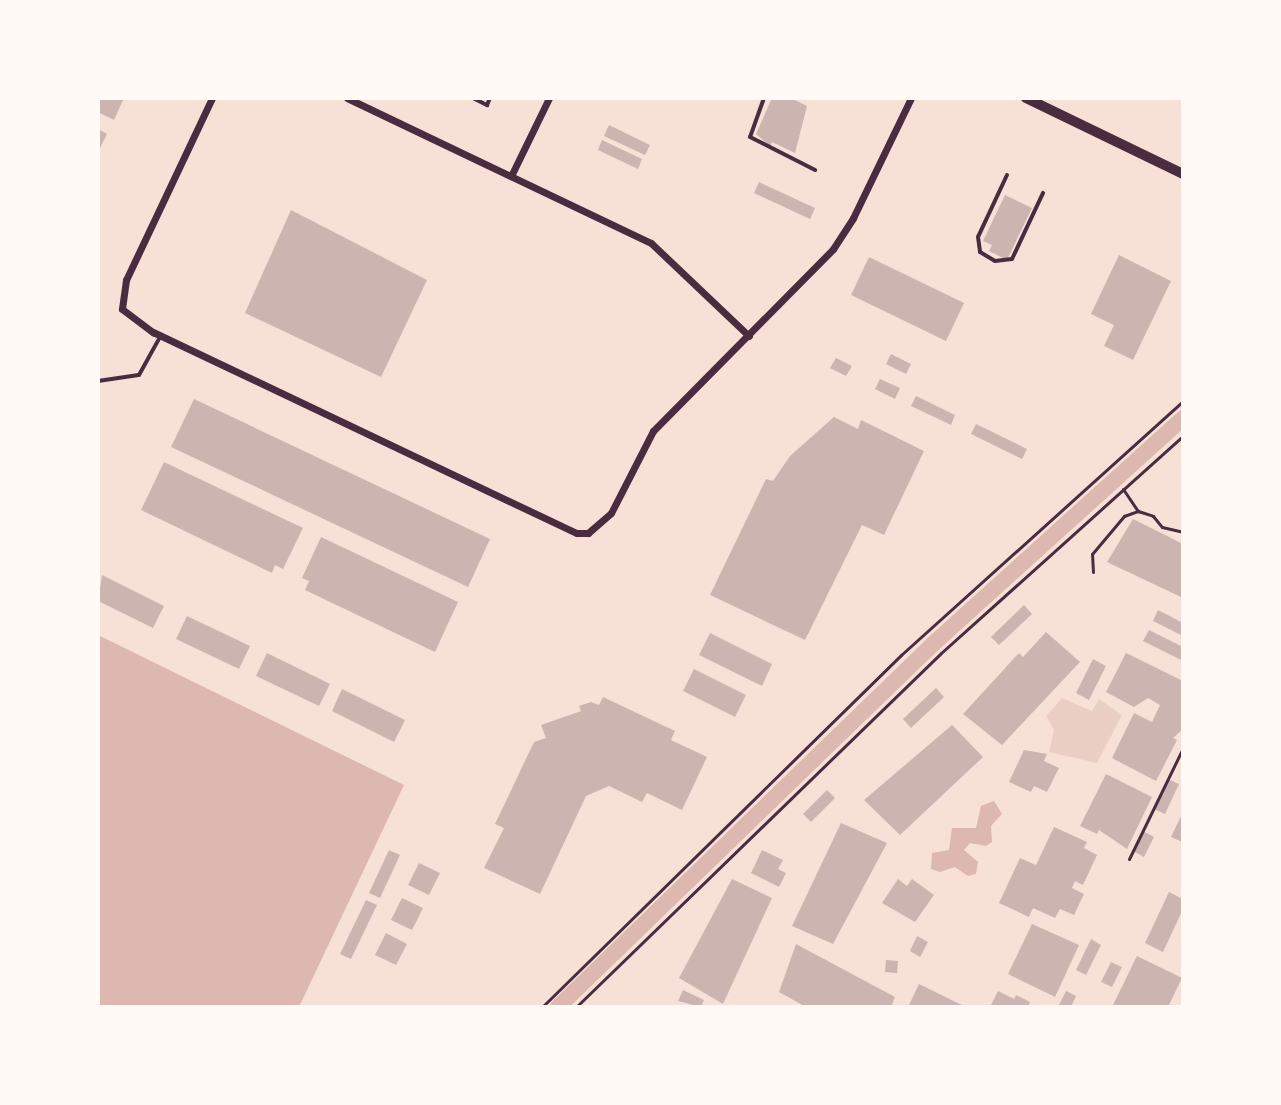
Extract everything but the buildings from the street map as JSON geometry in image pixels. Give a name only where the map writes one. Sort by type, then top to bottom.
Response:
[{"type":"main road","points":[[1026,98],[1183,174]]},
{"type":"street","points":[[212,98],[126,280],[122,309],[161,335],[577,533],[596,531],[611,513],[653,431],[749,336],[842,236],[911,98]]},
{"type":"street","points":[[347,98],[651,243],[749,336]]},
{"type":"street","points":[[511,176],[549,98]]},
{"type":"lane","points":[[473,98],[487,105],[490,98]]},
{"type":"lane","points":[[764,98],[750,137],[815,170]]},
{"type":"lane","points":[[1007,175],[978,237],[980,252],[995,261],[1012,259],[1043,193]]},
{"type":"lane","points":[[98,381],[139,375],[161,335]]},
{"type":"path","points":[[542,1007],[901,655],[1183,401]]},
{"type":"path","points":[[576,1007],[941,653],[1183,436]]},
{"type":"path","points":[[1123,489],[1138,511],[1153,516],[1162,527],[1183,532]]},
{"type":"path","points":[[1093,572],[1092,554],[1124,516],[1138,511]]},
{"type":"path","points":[[1129,859],[1183,748]]},
{"type":"shaded area","points":[[98,635],[404,785],[299,1007],[98,1007]]},
{"type":"shaded area","points":[[1062,698],[1092,711],[1099,699],[1122,715],[1097,763],[1049,752],[1054,730],[1046,716]]},
{"type":"shaded area","points":[[994,801],[1002,814],[991,826],[992,842],[986,846],[970,843],[964,850],[978,862],[976,874],[968,876],[955,867],[940,872],[931,869],[932,853],[949,850],[952,828],[976,828],[981,806]]},
{"type":"waterway","points":[[558,1007],[933,644],[1183,418]]}]
